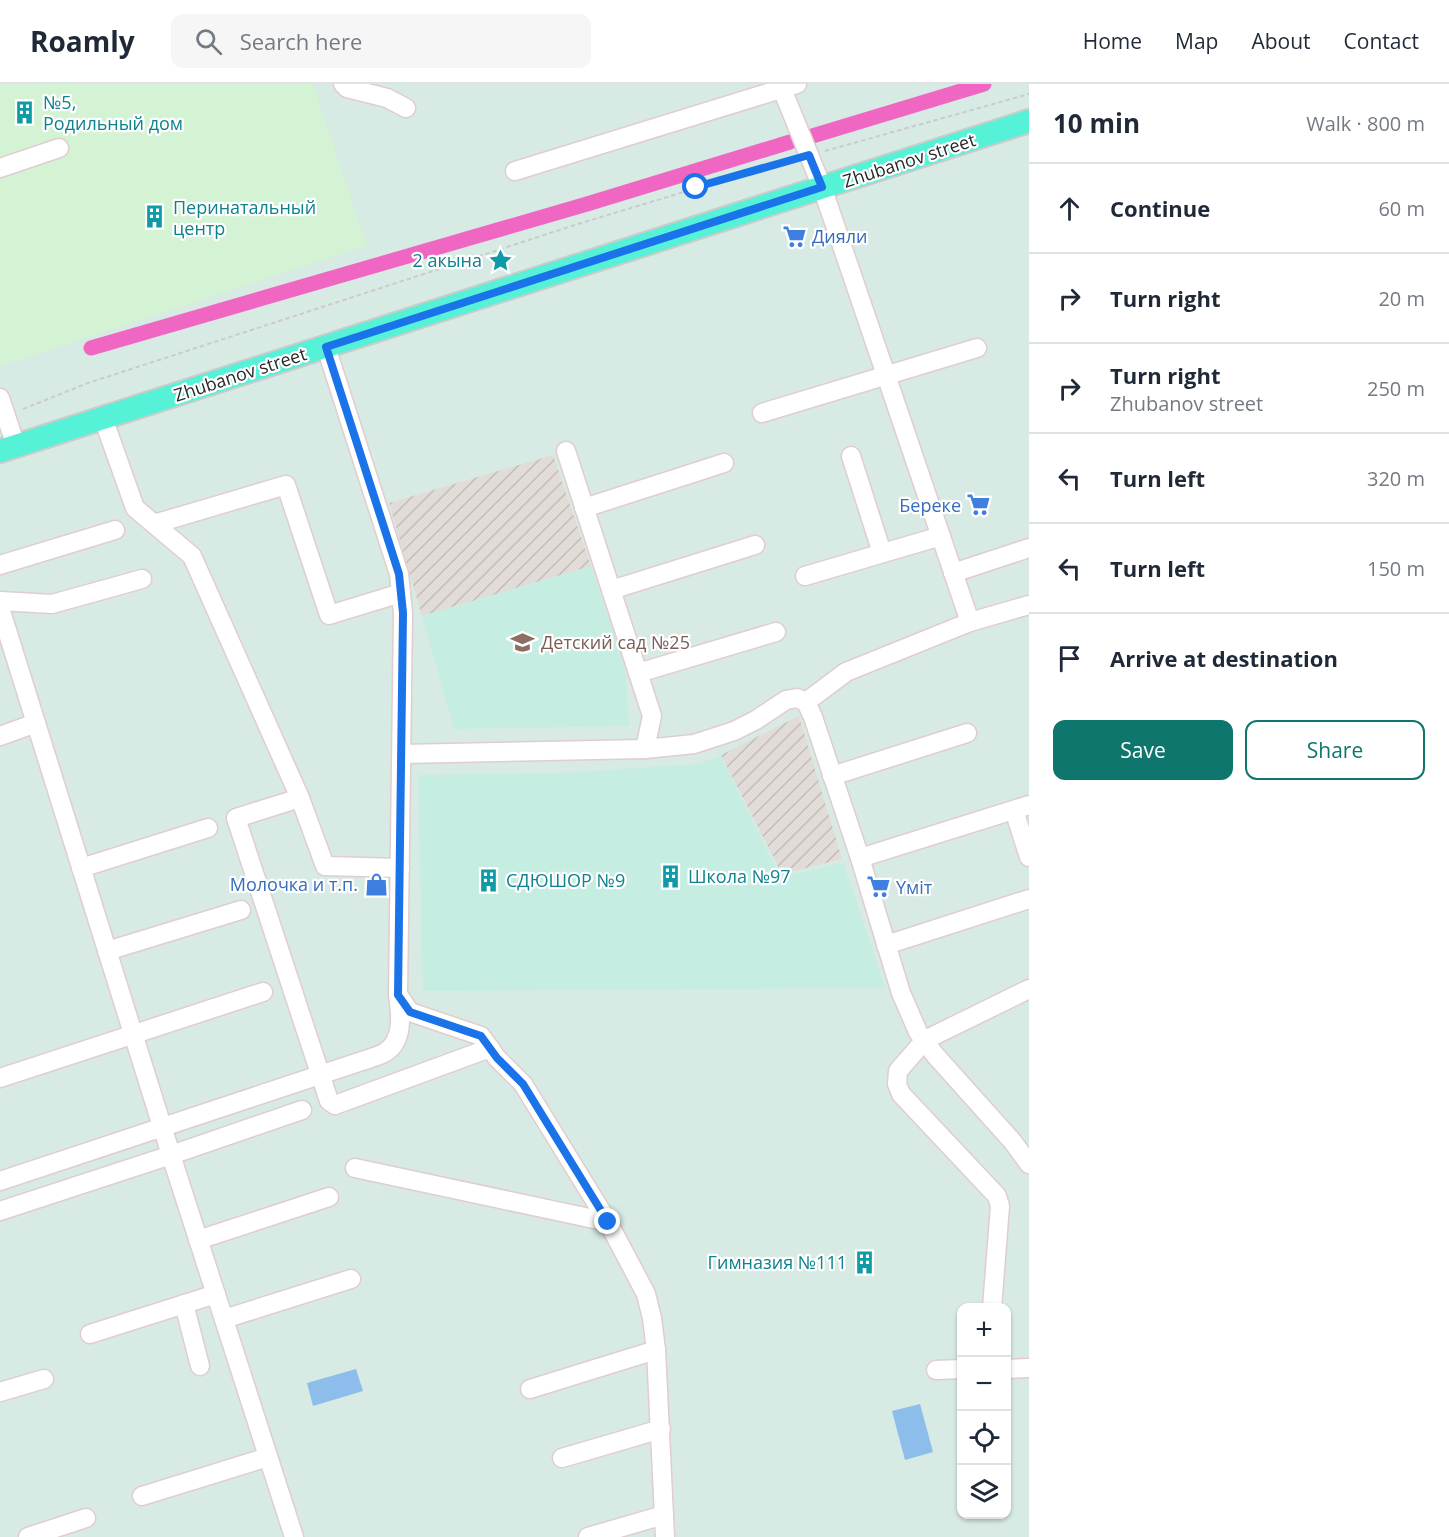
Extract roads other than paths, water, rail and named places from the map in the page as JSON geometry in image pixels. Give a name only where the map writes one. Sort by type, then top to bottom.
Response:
[{"type":"main road","name":"Zhubanov street","points":[[8,448],[1029,122]]},
{"type":"street","points":[[343,84],[347,88],[387,98],[406,108]]},
{"type":"street","points":[[515,171],[786,86],[970,622]]},
{"type":"street","points":[[0,168],[59,148]]},
{"type":"street","points":[[0,1181],[320,1075],[384,1053],[394,1046],[399,1031],[400,1012],[398,995],[402,754],[401,593],[399,574],[326,347]]},
{"type":"street","points":[[762,412],[977,348]]},
{"type":"street","points":[[7,409],[8,448]]},
{"type":"street","points":[[103,418],[135,508],[192,556],[300,798],[326,866],[400,868]]},
{"type":"street","points":[[566,451],[652,716],[645,749]]},
{"type":"street","points":[[851,456],[882,553]]},
{"type":"street","points":[[584,508],[724,463]]},
{"type":"street","points":[[154,524],[286,485],[329,615],[401,593]]},
{"type":"street","points":[[0,565],[115,530]]},
{"type":"street","points":[[805,576],[941,536]]},
{"type":"street","points":[[611,590],[755,544]]},
{"type":"street","points":[[953,573],[1029,548]]},
{"type":"street","points":[[0,601],[52,604],[142,579]]},
{"type":"street","points":[[806,702],[846,672],[970,622],[1029,605]]},
{"type":"street","points":[[0,608],[6,649],[36,723],[171,1155],[294,1537]]},
{"type":"street","points":[[638,673],[776,632]]},
{"type":"street","points":[[402,754],[645,749],[694,744],[734,731],[756,720],[786,700],[798,698],[806,702],[860,858],[901,993],[918,1032],[935,1055],[1013,1142],[1029,1164]]},
{"type":"street","points":[[0,735],[36,723]]},
{"type":"street","points":[[832,776],[967,733]]},
{"type":"street","points":[[300,798],[236,818],[329,1101],[335,1104],[490,1048]]},
{"type":"street","points":[[860,858],[1021,807],[1029,857]]},
{"type":"street","points":[[81,868],[208,828]]},
{"type":"street","points":[[886,945],[1029,899]]},
{"type":"street","points":[[107,951],[241,910]]},
{"type":"street","points":[[992,1303],[1000,1206],[997,1196],[902,1094],[897,1084],[898,1071],[925,1040],[1029,989]]},
{"type":"street","points":[[0,1078],[263,992]]},
{"type":"street","points":[[398,995],[410,1012],[481,1036],[523,1084],[608,1222],[646,1294],[656,1350],[665,1537]]},
{"type":"street","points":[[0,1211],[302,1110]]},
{"type":"street","points":[[355,1168],[608,1222]]},
{"type":"street","points":[[198,1240],[328,1197]]},
{"type":"street","points":[[224,1319],[351,1279]]},
{"type":"street","points":[[90,1334],[216,1294]]},
{"type":"street","points":[[184,1304],[200,1366]]},
{"type":"street","points":[[530,1389],[656,1350]]},
{"type":"street","points":[[1011,1369],[1029,1368]]},
{"type":"street","points":[[936,1370],[957,1370]]},
{"type":"street","points":[[0,1392],[44,1378]]},
{"type":"street","points":[[562,1458],[661,1429]]},
{"type":"street","points":[[142,1496],[268,1457]]},
{"type":"street","points":[[588,1537],[664,1515]]},
{"type":"street","points":[[28,1537],[86,1518]]},
{"type":"waterway","points":[[809,137],[984,84]]},
{"type":"waterway","points":[[91,348],[587,204],[790,142]]},
{"type":"place","name":"№5, Родильный дом","points":[[25,112]]},
{"type":"place","name":"Перинатальный центр","points":[[155,217]]},
{"type":"place","name":"Дияли","points":[[794,236]]},
{"type":"place","name":"2 акына","points":[[500,260]]},
{"type":"place","name":"Береке","points":[[979,505]]},
{"type":"place","name":"Детский сад №25","points":[[523,642]]},
{"type":"place","name":"Школа №97","points":[[670,876]]},
{"type":"place","name":"СДЮШОР №9","points":[[488,880]]},
{"type":"place","name":"Молочка и т.п.","points":[[376,884]]},
{"type":"place","name":"Үміт","points":[[878,887]]},
{"type":"place","name":"Гимназия №111","points":[[865,1262]]}]
